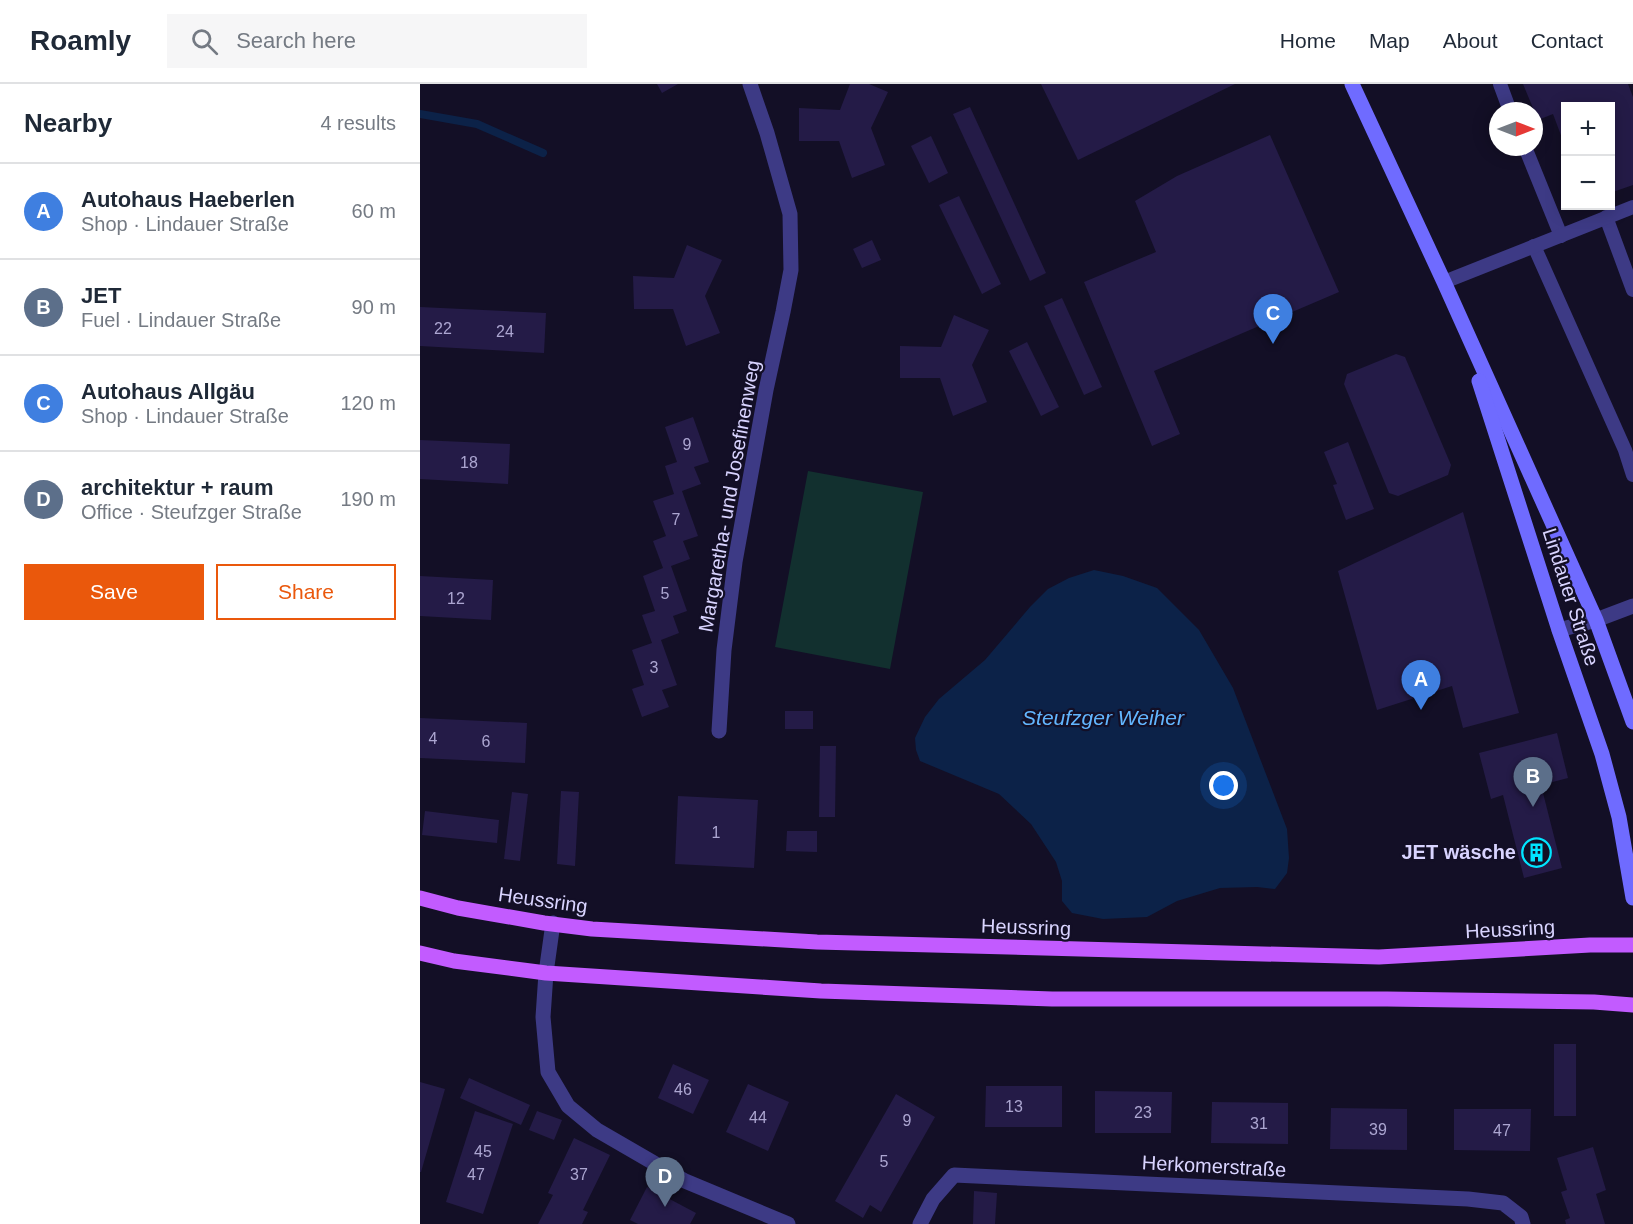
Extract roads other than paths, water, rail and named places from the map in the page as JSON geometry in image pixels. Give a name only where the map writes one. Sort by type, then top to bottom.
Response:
[{"type":"main road","name":"Lindauer Straße","points":[[1352,84],[1596,620],[1633,722]]},
{"type":"main road","name":"Lindauer Straße","points":[[1457,312],[1559,630],[1602,754],[1619,817],[1633,898]]},
{"type":"main road","name":"Heussring","points":[[420,898],[458,908],[592,928],[817,942],[1367,957],[1590,945],[1633,945]]},
{"type":"main road","points":[[420,953],[454,961],[546,973],[821,991],[1052,999],[1387,999],[1594,1002],[1633,1005]]},
{"type":"street","name":"Margaretha- und Josefinenweg","points":[[719,731],[724,650],[735,562],[790,270],[790,214],[767,133],[750,84]]},
{"type":"street","points":[[1559,630],[1596,620],[1633,606]]},
{"type":"street","points":[[553,923],[543,1017],[548,1072],[568,1106],[597,1130],[686,1181],[788,1224]]},
{"type":"street","name":"Herkomerstraße","points":[[920,1224],[933,1199],[954,1175],[1468,1198],[1503,1203],[1521,1217],[1523,1224]]},
{"type":"lane","points":[[1500,84],[1507,102]]},
{"type":"lane","points":[[1529,156],[1561,236]]},
{"type":"lane","points":[[1444,282],[1633,207]]},
{"type":"lane","points":[[1606,217],[1633,290]]},
{"type":"lane","points":[[1534,246],[1625,450],[1633,476]]},
{"type":"water","name":"Steufzger Weiher","points":[[1094,570],[1123,576],[1157,588],[1199,630],[1233,688],[1287,829],[1289,858],[1287,873],[1275,889],[1220,888],[1177,901],[1147,917],[1103,919],[1072,913],[1062,901],[1062,881],[1056,862],[1031,824],[999,794],[920,761],[915,738],[925,717],[939,699],[985,660],[1048,589],[1069,578]]},
{"type":"waterway","points":[[420,114],[477,124],[543,153]]},
{"type":"place","name":"Autohaus Allgäu","points":[[1273,344]]},
{"type":"place","name":"Autohaus Haeberlen","points":[[1421,710]]},
{"type":"place","name":"JET","points":[[1533,807]]},
{"type":"place","name":"JET wäsche","points":[[1537,852]]},
{"type":"place","name":"architektur + raum","points":[[665,1207]]}]
